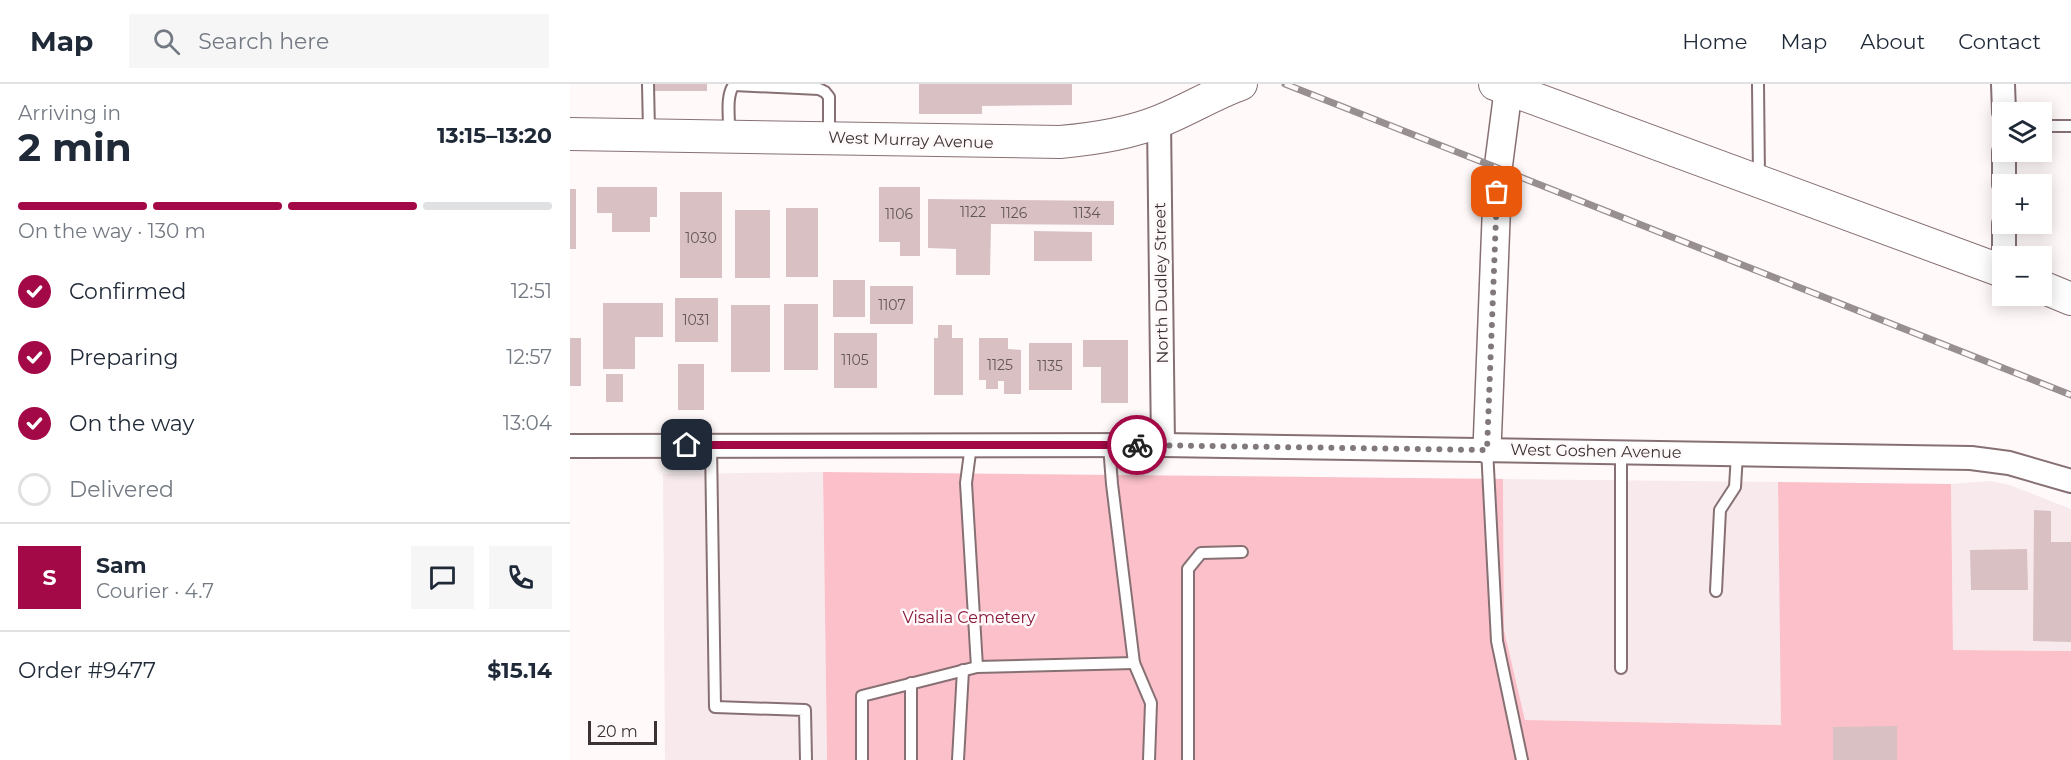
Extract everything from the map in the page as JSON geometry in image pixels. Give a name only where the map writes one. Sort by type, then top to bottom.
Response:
[{"type":"main road","name":"West Murray Avenue","points":[[570,134],[1060,142],[1092,139],[1126,132],[1160,121],[1241,84]]},
{"type":"main road","points":[[1505,86],[1992,267]]},
{"type":"main road","points":[[2052,291],[2071,299]]},
{"type":"street","points":[[2003,84],[2004,102]]},
{"type":"street","points":[[1487,450],[1498,169],[1505,86]]},
{"type":"street","name":"North Dudley Street","points":[[1160,121],[1163,445]]},
{"type":"street","name":"West Goshen Avenue","points":[[570,446],[1163,445],[1971,458],[2009,463],[2071,481]]},
{"type":"lane","points":[[648,84],[649,135]]},
{"type":"lane","points":[[1758,84],[1759,181]]},
{"type":"lane","points":[[729,135],[730,98],[734,85],[819,88],[829,97],[829,137]]},
{"type":"lane","points":[[2052,126],[2071,126]]},
{"type":"lane","points":[[711,445],[715,707],[805,711],[806,760]]},
{"type":"lane","points":[[970,445],[966,483],[977,667]]},
{"type":"lane","points":[[1109,445],[1134,663],[1150,703],[1149,760]]},
{"type":"lane","points":[[1487,450],[1497,641],[1522,760]]},
{"type":"lane","points":[[1621,452],[1621,668]]},
{"type":"lane","points":[[1716,591],[1720,510],[1735,486],[1737,454]]},
{"type":"lane","points":[[1188,760],[1188,568],[1201,553],[1242,552]]},
{"type":"lane","points":[[862,760],[862,696],[977,667],[1134,663]]},
{"type":"lane","points":[[958,760],[963,670]]},
{"type":"lane","points":[[911,683],[911,760]]},
{"type":"shaded area","points":[[823,472],[827,760],[665,760],[663,474]]},
{"type":"shaded area","points":[[1503,479],[1778,482],[1782,725],[1525,720],[1504,630]]},
{"type":"shaded area","points":[[1991,481],[2010,485],[2071,509],[2071,651],[1953,650],[1951,484]]},
{"type":"green space","name":"Visalia Cemetery","points":[[823,472],[1503,479],[1504,630],[1525,720],[1781,725],[1778,482],[1951,484],[1953,650],[2071,651],[2071,760],[827,760]]},
{"type":"building","points":[[653,84],[707,84],[707,91],[653,91]]},
{"type":"building","points":[[919,84],[1072,84],[1072,105],[982,106],[982,114],[919,114]]},
{"type":"building","points":[[597,187],[657,187],[657,217],[650,217],[650,232],[612,232],[612,213],[597,213]]},
{"type":"building","points":[[879,187],[920,187],[920,256],[900,256],[900,242],[879,242]]},
{"type":"building","points":[[570,189],[576,189],[576,249],[570,249]]},
{"type":"building","points":[[680,192],[722,192],[722,278],[680,278]]},
{"type":"building","points":[[928,199],[1114,201],[1114,225],[991,224],[990,275],[956,275],[956,249],[928,248]]},
{"type":"building","points":[[786,208],[818,208],[818,277],[786,277]]},
{"type":"building","points":[[735,210],[770,210],[770,278],[735,278]]},
{"type":"building","points":[[1034,231],[1092,232],[1092,261],[1034,261]]},
{"type":"building","points":[[833,280],[865,280],[865,317],[833,317]]},
{"type":"building","points":[[870,286],[913,286],[913,324],[870,324]]},
{"type":"building","points":[[675,298],[718,298],[718,342],[675,342]]},
{"type":"building","points":[[603,303],[663,303],[663,337],[635,337],[635,369],[603,369]]},
{"type":"building","points":[[784,304],[818,304],[818,370],[784,370]]},
{"type":"building","points":[[731,305],[770,305],[770,372],[731,372]]},
{"type":"building","points":[[938,325],[952,325],[952,338],[963,338],[963,395],[934,395],[934,338],[938,338]]},
{"type":"building","points":[[834,333],[877,333],[877,388],[834,388]]},
{"type":"building","points":[[570,338],[581,338],[581,386],[570,386]]},
{"type":"building","points":[[979,338],[1008,338],[1008,349],[1021,350],[1021,394],[1004,394],[1004,381],[998,381],[998,389],[986,389],[986,380],[979,380]]},
{"type":"building","points":[[1083,340],[1128,340],[1128,403],[1101,403],[1101,367],[1083,367]]},
{"type":"building","points":[[1029,343],[1072,343],[1072,390],[1029,390]]},
{"type":"building","points":[[678,364],[704,364],[704,410],[678,410]]},
{"type":"building","points":[[606,374],[623,374],[623,402],[606,402]]},
{"type":"building","points":[[2034,510],[2051,511],[2051,542],[2071,542],[2071,642],[2033,641]]},
{"type":"building","points":[[2027,549],[2028,590],[1971,590],[1970,550]]},
{"type":"building","points":[[1897,726],[1897,760],[1833,760],[1833,727]]},
{"type":"railway","points":[[1285,84],[2071,395]]},
{"type":"way so far","points":[[1137,445],[1487,450],[1497,192]]},
{"type":"route","points":[[687,445],[1137,445]]}]
